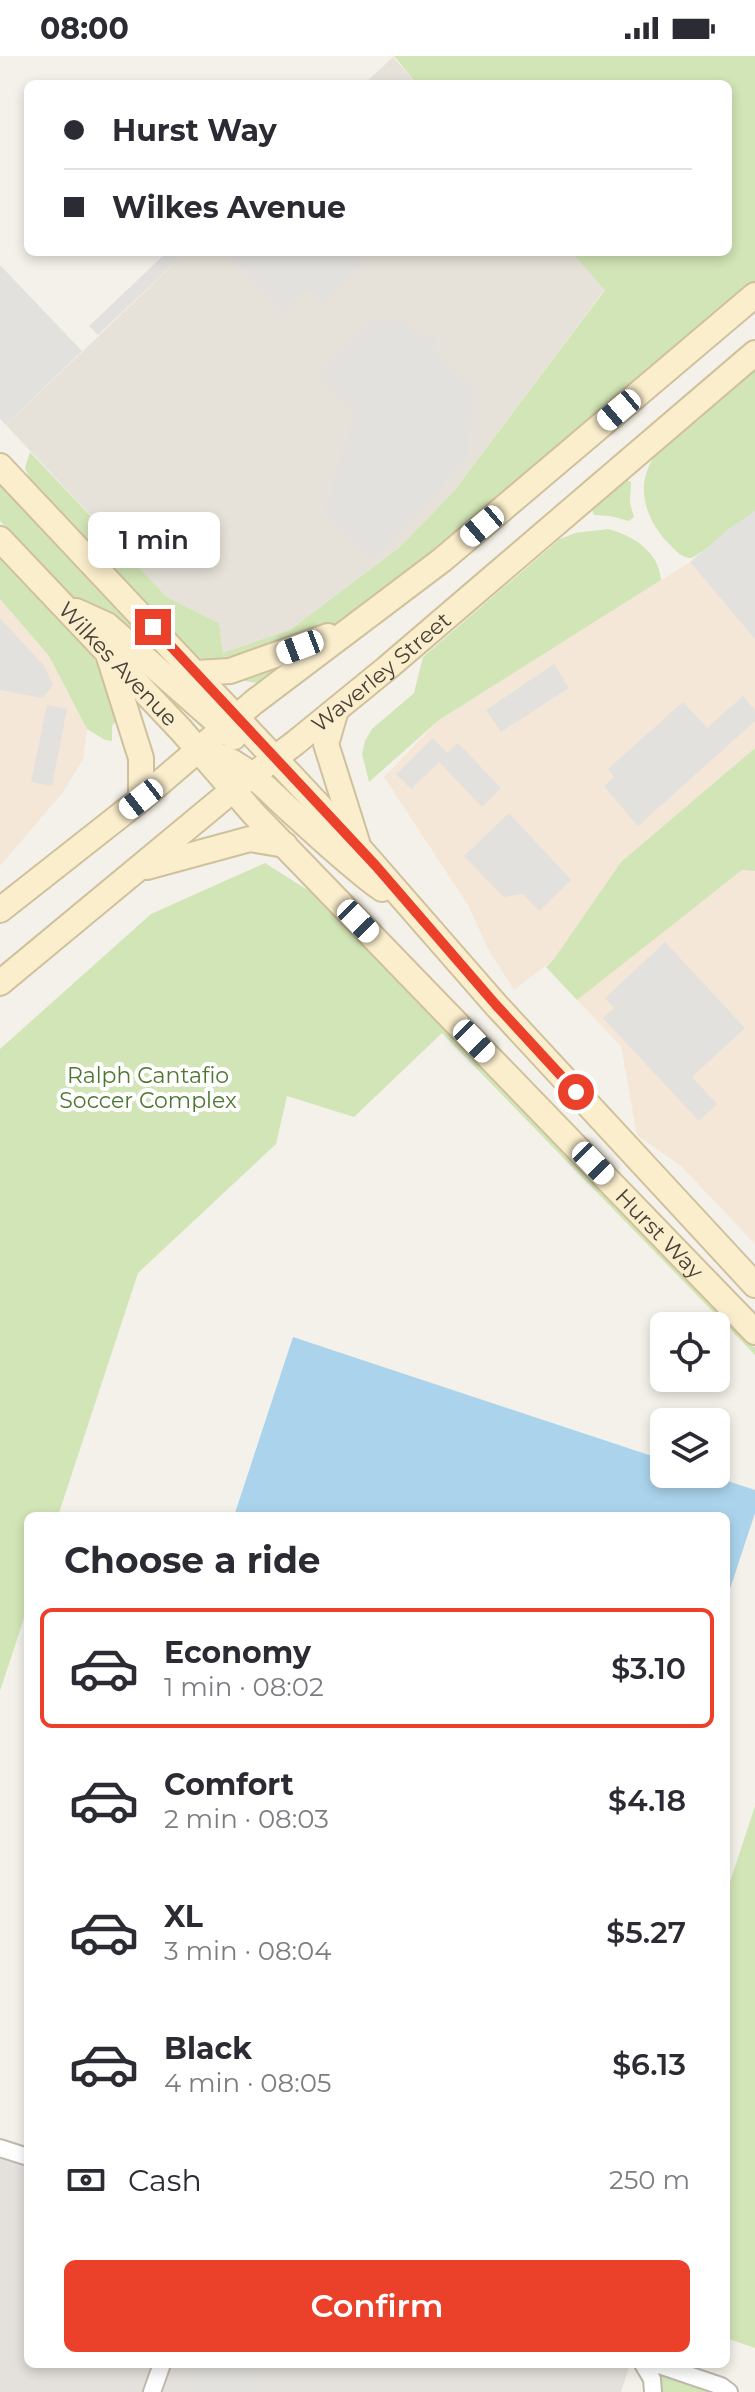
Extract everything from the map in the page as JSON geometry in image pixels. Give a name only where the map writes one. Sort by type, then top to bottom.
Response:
[{"type":"main road","points":[[0,910],[141,799],[230,722],[442,560],[755,295]]},
{"type":"main road","name":"Waverley Street","points":[[0,983],[464,604],[755,353]]},
{"type":"main road","points":[[0,466],[196,673],[230,722]]},
{"type":"main road","name":"Wilkes Avenue","points":[[0,539],[234,789]]},
{"type":"main road","points":[[63,605],[107,625],[275,757]]},
{"type":"main road","points":[[196,673],[230,671],[357,625]]},
{"type":"main road","points":[[107,651],[141,758],[141,799]]},
{"type":"main road","points":[[336,710],[326,744],[359,848]]},
{"type":"main road","points":[[198,749],[218,753],[254,774],[354,868],[426,922]]},
{"type":"main road","name":"Hurst Way","points":[[275,757],[426,922],[496,1005],[755,1285]]},
{"type":"main road","name":"Hurst Way","points":[[234,789],[755,1332]]},
{"type":"main road","points":[[137,870],[250,839],[285,845]]},
{"type":"street","points":[[0,2148],[24,2156]]},
{"type":"street","points":[[152,2392],[161,2368]]},
{"type":"street","points":[[645,2368],[652,2379],[653,2392]]},
{"type":"street","points":[[668,2368],[721,2386],[729,2392]]},
{"type":"shaded area","points":[[393,57],[413,80],[368,80]]},
{"type":"shaded area","points":[[163,256],[182,256],[98,335],[89,326]]},
{"type":"shaded area","points":[[182,256],[575,256],[605,289],[454,491],[400,547],[290,630],[223,654],[219,623],[167,597],[6,425]]},
{"type":"shaded area","points":[[230,256],[357,256],[364,263],[322,304],[308,290],[284,312]]},
{"type":"shaded area","points":[[0,265],[82,351],[6,425],[0,419]]},
{"type":"shaded area","points":[[378,317],[402,319],[422,340],[432,331],[439,339],[433,346],[475,388],[468,458],[374,560],[324,512],[354,411],[319,375]]},
{"type":"shaded area","points":[[755,511],[755,748],[621,862],[554,959],[514,990],[488,949],[468,905],[384,777],[439,720],[690,562]]},
{"type":"shaded area","points":[[755,511],[755,639],[690,562]]},
{"type":"shaded area","points":[[0,599],[49,656],[87,729],[83,759],[64,791],[0,866]]},
{"type":"shaded area","points":[[0,618],[44,666],[53,685],[42,698],[0,690]]},
{"type":"shaded area","points":[[554,664],[569,688],[501,732],[486,710]]},
{"type":"shaded area","points":[[743,696],[755,710],[755,721],[638,826],[604,786],[614,777],[608,769],[683,702],[707,728]]},
{"type":"shaded area","points":[[47,705],[67,709],[52,786],[31,782]]},
{"type":"shaded area","points":[[433,738],[447,753],[458,743],[501,788],[482,807],[439,762],[411,789],[396,774]]},
{"type":"shaded area","points":[[509,813],[571,880],[539,911],[523,894],[504,897],[464,856]]},
{"type":"shaded area","points":[[755,834],[755,1244],[681,1166],[637,1135],[621,1046],[577,1000]]},
{"type":"shaded area","points":[[665,942],[745,1028],[692,1077],[717,1104],[699,1121],[603,1018],[614,1008],[605,998]]},
{"type":"shaded area","points":[[0,2148],[24,2156],[24,2368],[629,2368],[621,2392],[0,2392]]},
{"type":"shaded area","points":[[200,2368],[242,2368],[262,2388],[260,2392],[189,2392]]},
{"type":"green space","points":[[394,56],[755,56],[755,308],[536,496],[331,659],[312,670],[278,682],[245,681],[212,666],[195,654],[32,484],[25,468],[30,452],[167,597],[219,623],[223,653],[290,630],[400,547],[454,491],[605,290],[575,256],[732,256],[732,80],[414,80]]},
{"type":"green space","points":[[755,365],[755,511],[695,556],[685,557],[662,536],[650,517],[644,495],[646,473],[670,438]]},
{"type":"green space","points":[[625,479],[631,482],[630,503],[634,517],[629,521],[594,515],[592,509]]},
{"type":"green space","points":[[0,482],[218,712],[202,728],[0,521]]},
{"type":"green space","points":[[608,529],[626,535],[643,546],[655,561],[661,580],[439,720],[369,782],[362,754],[365,741],[372,729],[414,693],[423,657],[560,539],[575,533]]},
{"type":"green space","points":[[0,554],[85,645],[100,668],[119,716],[112,726],[112,741],[87,729],[49,656],[0,599]]},
{"type":"green space","points":[[755,748],[755,871],[742,870],[577,1000],[546,967],[621,862]]},
{"type":"green space","name":"Ralph Cantafio Soccer Complex","points":[[265,863],[306,889],[312,885],[721,1312],[713,1312],[442,1033],[354,1117],[287,1096],[276,1144],[138,1273],[59,1512],[24,1512],[24,1618],[0,1691],[0,1049],[151,914]]},
{"type":"green space","name":"Ralph Cantafio Soccer Complex","points":[[730,1322],[755,1348],[755,1355],[730,1329]]},
{"type":"green space","points":[[755,1806],[755,2348],[730,2339],[730,1882]]},
{"type":"green space","points":[[663,2372],[719,2392],[660,2392],[659,2375]]},
{"type":"water","points":[[293,1337],[650,1455],[650,1488],[730,1488],[730,1482],[755,1490],[755,1513],[730,1589],[730,1512],[235,1512]]},
{"type":"route","points":[[153,627],[376,866],[576,1092]]}]
